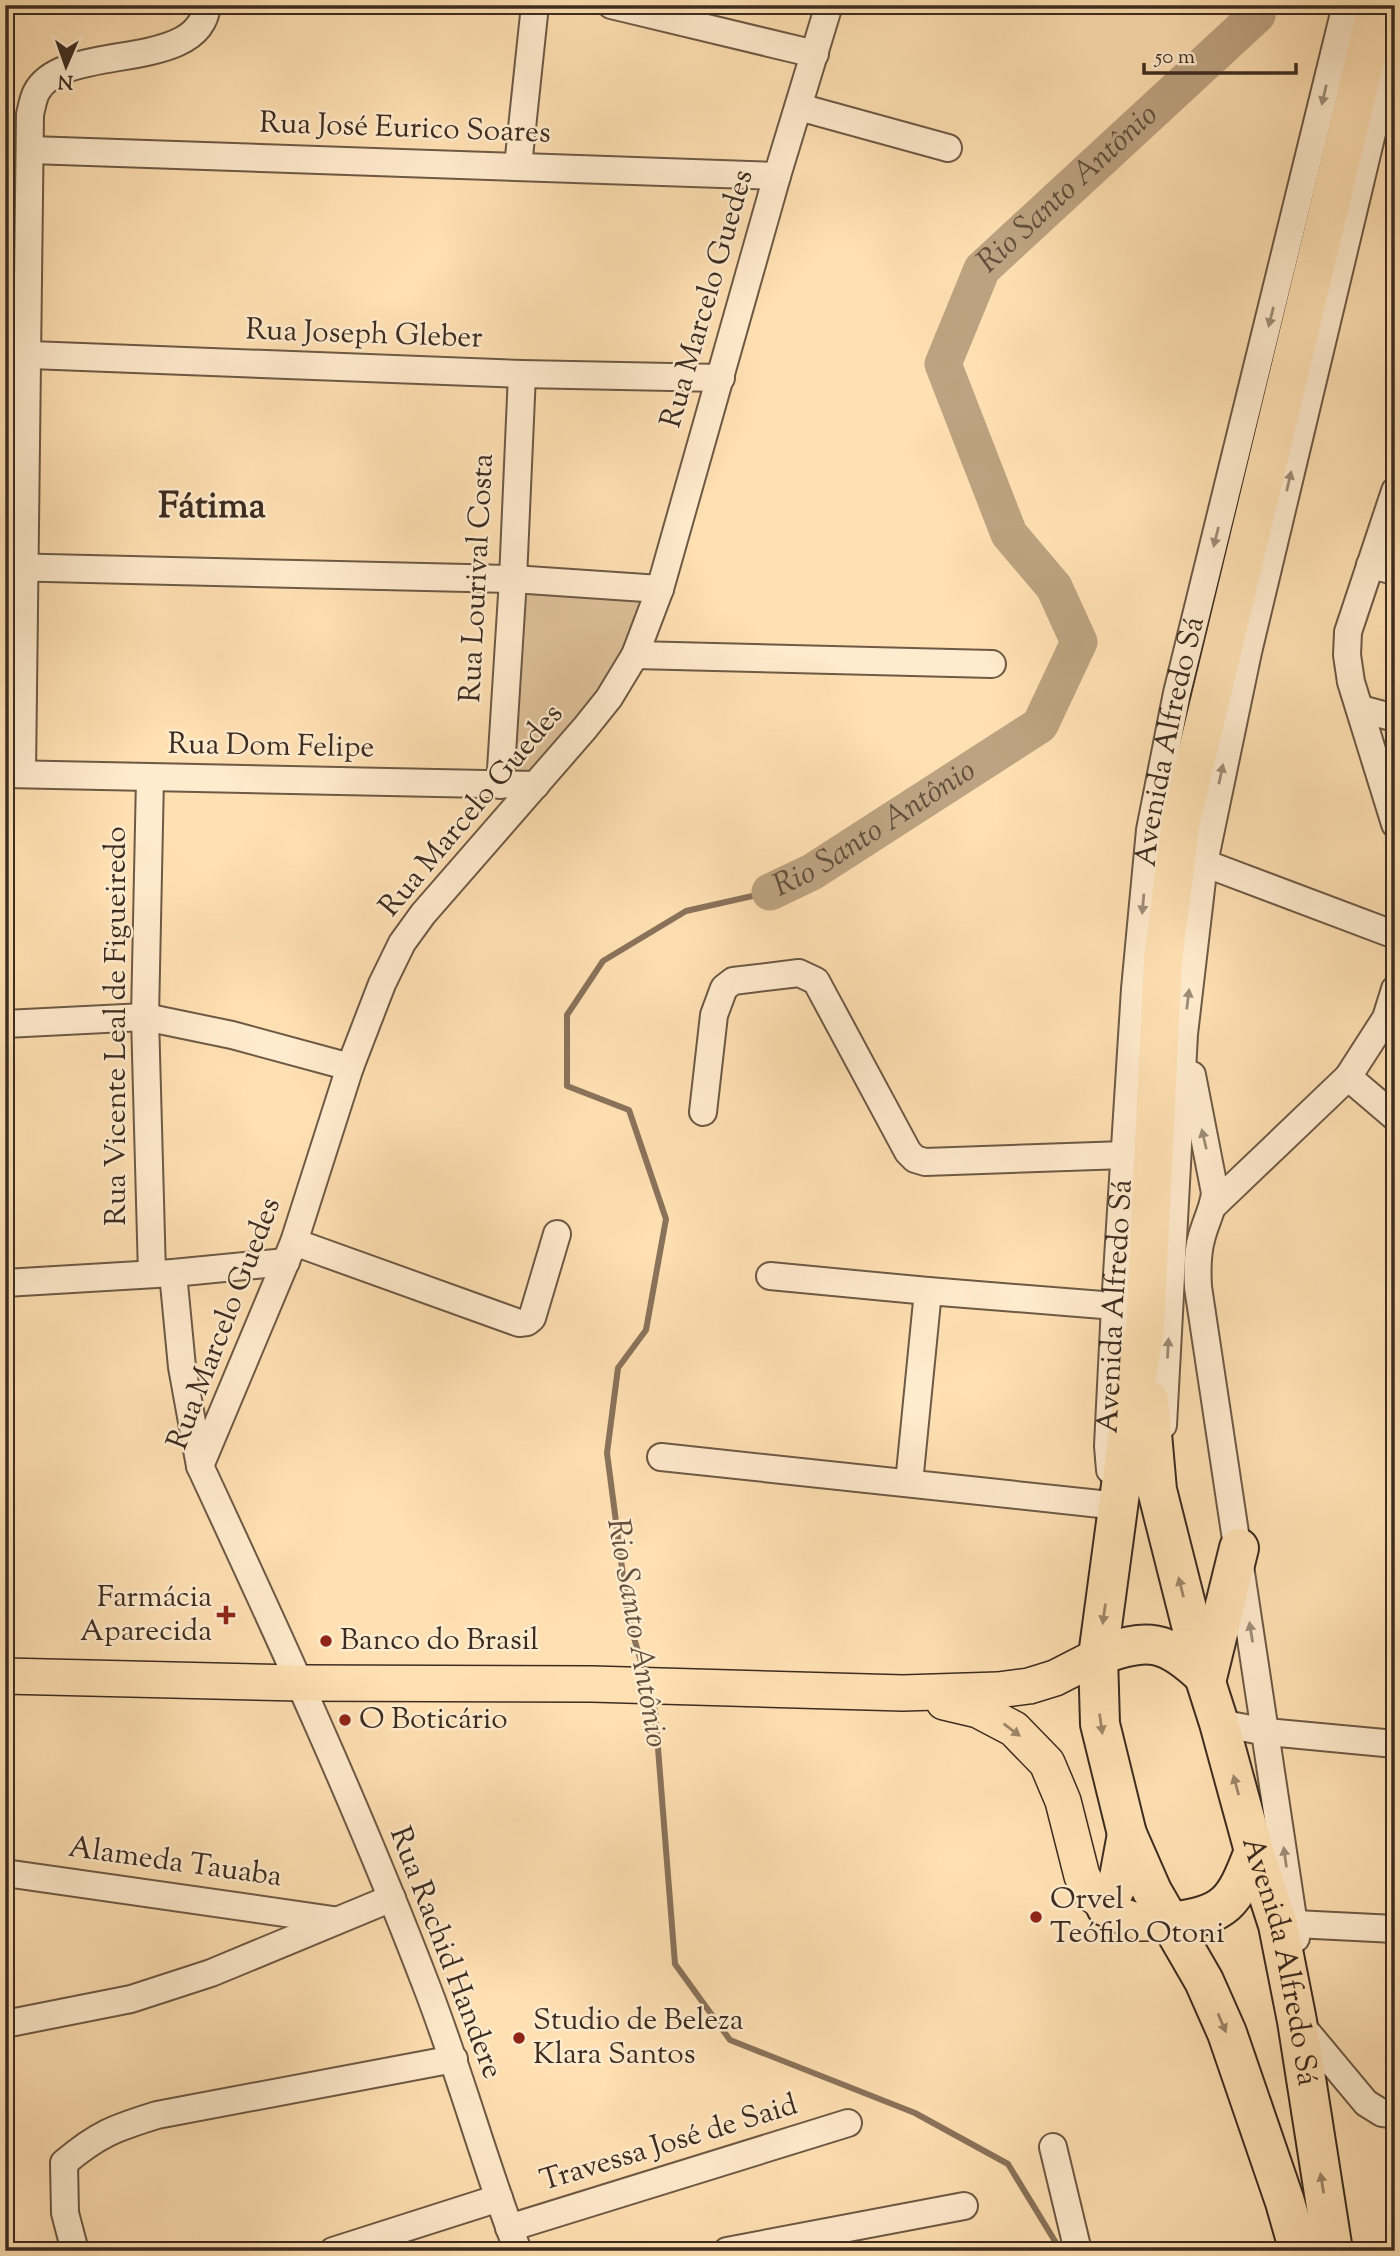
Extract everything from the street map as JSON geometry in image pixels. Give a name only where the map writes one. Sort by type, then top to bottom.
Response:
[{"type":"highway","name":"Avenida Alfredo Sá","points":[[1130,1317],[1163,960],[1181,821],[1378,5]]},
{"type":"highway","points":[[1130,1317],[1149,1412],[1132,1496]]},
{"type":"highway","name":"Avenida Alfredo Sá","points":[[1132,1496],[1098,1656],[1100,1724],[1127,1835],[1152,1891],[1204,1981],[1227,2033],[1299,2251]]},
{"type":"highway","name":"Avenida Alfredo Sá","points":[[1132,1496],[1205,1680],[1254,1851],[1286,1925],[1288,1973],[1333,2251]]},
{"type":"highway","points":[[1205,1680],[1239,1548]]},
{"type":"highway","points":[[1098,1656],[1142,1643],[1166,1647],[1184,1657],[1205,1680]]},
{"type":"highway","points":[[1106,1907],[1118,1883],[1127,1835]]},
{"type":"highway","points":[[1170,1921],[1222,1907],[1240,1886],[1254,1851]]},
{"type":"highway","points":[[1170,1921],[1286,1925]]},
{"type":"main road","points":[[5,1676],[299,1683],[592,1684],[902,1693],[998,1690],[1029,1685],[1055,1678],[1098,1656]]},
{"type":"main road","points":[[902,1693],[978,1710],[1014,1729],[1046,1763],[1063,1801],[1082,1876],[1093,1895],[1122,1916],[1170,1921]]},
{"type":"street","points":[[14,774],[17,355],[31,150],[30,114],[36,92],[51,77],[80,65],[160,49],[189,37],[206,17],[207,5]]},
{"type":"street","points":[[518,166],[535,5]]},
{"type":"street","points":[[611,5],[815,54]]},
{"type":"street","name":"Rua Marcelo Guedes","points":[[299,1683],[200,1466],[290,1252],[350,1067],[382,984],[402,943],[423,914],[601,708],[635,655],[660,589],[777,176],[829,5]]},
{"type":"street","name":"Avenida Alfredo Sá","points":[[1130,1317],[1125,1155],[1135,989],[1150,830],[1177,693],[1346,5]]},
{"type":"street","name":"Avenida Alfredo Sá","points":[[1132,1496],[1161,1460],[1184,1034],[1205,863],[1248,652],[1395,37]]},
{"type":"street","points":[[799,107],[948,148]]},
{"type":"street","name":"Rua José Eurico Soares","points":[[31,150],[777,176]]},
{"type":"street","name":"Rua Joseph Gleber","points":[[17,355],[522,374],[720,378]]},
{"type":"street","name":"Rua Lourival Costa","points":[[500,785],[522,374]]},
{"type":"street","points":[[1395,491],[1383,568],[1348,632],[1347,655],[1351,682],[1395,824]]},
{"type":"street","points":[[15,567],[513,579],[660,589]]},
{"type":"street","points":[[635,655],[992,664]]},
{"type":"street","points":[[1361,709],[1395,718]]},
{"type":"street","name":"Rua Dom Felipe","points":[[14,774],[536,785]]},
{"type":"street","name":"Rua Vicente Leal de Figueiredo","points":[[150,778],[145,1017],[163,1274],[200,1466]]},
{"type":"street","points":[[1205,863],[1395,935]]},
{"type":"street","points":[[703,1112],[714,1015],[724,988],[733,981],[799,973],[816,981],[908,1152],[915,1159],[925,1162],[1125,1155]]},
{"type":"street","points":[[1213,1206],[1348,1077],[1386,1018],[1395,989]]},
{"type":"street","points":[[5,1024],[145,1017],[232,1035],[350,1067]]},
{"type":"street","points":[[1184,1034],[1213,1179],[1213,1206]]},
{"type":"street","points":[[1348,1077],[1395,1117]]},
{"type":"street","name":"Avenida Alfredo Sá","points":[[1213,1206],[1201,1236],[1198,1287],[1266,1732],[1286,1925]]},
{"type":"street","points":[[5,1283],[163,1274],[290,1252],[519,1323],[532,1318],[557,1234]]},
{"type":"street","points":[[1172,1261],[1201,1236]]},
{"type":"street","points":[[770,1276],[928,1291],[1130,1317]]},
{"type":"street","points":[[909,1483],[928,1291]]},
{"type":"street","points":[[661,1457],[909,1483],[1132,1496]]},
{"type":"street","name":"Rua Rachid Handere","points":[[299,1683],[392,1898],[454,2059],[513,2240]]},
{"type":"street","points":[[1219,1723],[1266,1732],[1395,1744]]},
{"type":"street","name":"Alameda Tauaba","points":[[5,1873],[335,1920]]},
{"type":"street","points":[[5,2024],[131,1999],[211,1973],[392,1898]]},
{"type":"street","points":[[1286,1925],[1395,1929]]},
{"type":"street","points":[[1297,2021],[1366,2103],[1382,2113],[1395,2115]]},
{"type":"street","points":[[75,2251],[65,2213],[64,2163],[112,2129],[157,2115],[454,2059]]},
{"type":"street","name":"Travessa José de Said","points":[[513,2240],[848,2123]]},
{"type":"street","points":[[1053,2147],[1078,2251]]},
{"type":"street","points":[[333,2251],[499,2198]]},
{"type":"street","points":[[1280,2251],[1285,2202]]},
{"type":"street","points":[[727,2251],[964,2206]]},
{"type":"shaded area","points":[[518,583],[650,591],[630,658],[542,773],[508,771]]},
{"type":"waterway","name":"Rio Santo Antônio","points":[[770,892],[812,872],[1040,725],[1079,642],[1054,587],[1009,534],[943,364],[982,269],[1257,15],[1259,5]]},
{"type":"waterway","name":"Rio Santo Antônio","points":[[645,1675],[629,1621],[607,1453],[618,1368],[646,1330],[666,1219],[629,1110],[567,1086],[567,1015],[603,961],[686,911],[770,892]]},
{"type":"waterway","name":"Rio Santo Antônio","points":[[651,1695],[655,1710],[675,1964],[730,2040],[915,2113],[1008,2164],[1061,2251]]},
{"type":"place","name":"Farmácia Aparecida","points":[[226,1615]]},
{"type":"place","name":"Banco do Brasil","points":[[326,1641]]},
{"type":"place","name":"O Boticário","points":[[345,1720]]},
{"type":"place","name":"Orvel Teófilo Otoni","points":[[1036,1917]]},
{"type":"place","name":"Studio de Beleza Klara Santos","points":[[519,2038]]},
{"type":"district","name":"Fátima","points":[[212,508]]}]
